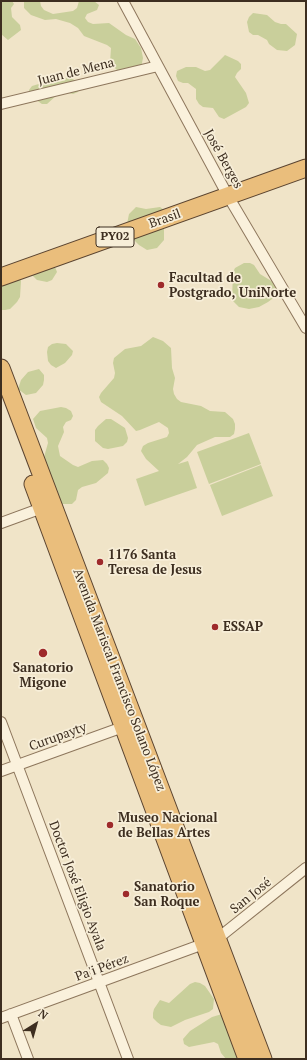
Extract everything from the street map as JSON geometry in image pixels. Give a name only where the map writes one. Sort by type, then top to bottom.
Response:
[{"type":"highway","name":"Brasil","points":[[1,278],[306,168]]},
{"type":"highway","name":"Avenida Mariscal Francisco Solano López","points":[[1,368],[130,711],[211,942],[247,1059]]},
{"type":"highway","name":"Avenida Mariscal Francisco Solano López","points":[[1,398],[123,727],[211,942],[263,1059]]},
{"type":"highway","points":[[42,508],[51,515],[56,523],[76,576],[85,588]]},
{"type":"street","name":"José Berges","points":[[122,1],[228,196],[306,328]]},
{"type":"street","name":"Juan de Mena","points":[[1,104],[158,66]]},
{"type":"street","points":[[1,523],[42,508]]},
{"type":"street","name":"Doctor José Eligio Ayala","points":[[1,722],[128,1059]]},
{"type":"street","name":"Curupayty","points":[[1,771],[123,727]]},
{"type":"street","name":"San José","points":[[211,942],[306,868]]},
{"type":"street","name":"Pa'i Pérez","points":[[1,1018],[211,942]]},
{"type":"street","points":[[11,1014],[28,1059]]},
{"type":"green space","points":[[1,1],[12,1],[14,4],[11,8],[12,17],[20,25],[21,30],[8,40],[1,34]]},
{"type":"green space","points":[[24,1],[40,1],[44,10],[53,14],[73,11],[77,8],[79,1],[94,1],[99,5],[97,10],[87,14],[85,18],[88,22],[93,24],[109,23],[126,35],[135,39],[141,48],[143,58],[141,68],[127,73],[117,70],[110,63],[111,48],[107,45],[84,36],[78,28],[70,23],[56,19],[45,20],[31,15],[24,8]]},
{"type":"green space","points":[[253,13],[267,15],[275,22],[286,24],[297,34],[295,45],[287,51],[277,50],[269,44],[267,40],[249,32],[247,22]]},
{"type":"green space","points":[[225,55],[241,64],[241,69],[235,77],[246,93],[249,103],[246,107],[224,119],[219,117],[213,108],[203,107],[199,104],[196,99],[196,89],[188,83],[178,81],[176,76],[177,71],[186,67],[196,67],[205,71],[210,70]]},
{"type":"green space","points":[[69,77],[78,82],[80,87],[78,92],[73,94],[63,92],[58,94],[47,104],[42,104],[29,95],[29,90],[32,86]]},
{"type":"green space","points":[[136,207],[146,209],[160,207],[164,210],[164,240],[157,248],[147,250],[132,238],[127,224],[129,214]]},
{"type":"green space","points":[[53,262],[57,272],[52,280],[47,282],[37,280],[30,273]]},
{"type":"green space","points":[[244,263],[254,265],[260,274],[273,282],[278,291],[276,296],[259,307],[249,309],[239,307],[232,300],[233,272],[235,268]]},
{"type":"green space","points":[[1,270],[18,277],[21,281],[20,297],[10,309],[5,310],[1,310]]},
{"type":"green space","points":[[153,337],[163,341],[171,348],[172,368],[175,378],[173,389],[177,399],[181,402],[201,406],[210,411],[225,412],[233,419],[235,429],[234,434],[230,437],[215,437],[197,445],[187,457],[178,464],[188,461],[197,488],[145,506],[136,479],[159,471],[146,459],[141,451],[143,446],[148,443],[167,437],[169,433],[168,428],[159,422],[136,431],[122,416],[101,402],[99,397],[114,378],[114,358],[125,349],[141,346]]},
{"type":"green space","points":[[57,343],[66,344],[73,351],[72,355],[65,363],[56,368],[48,361],[47,352],[48,347]]},
{"type":"green space","points":[[39,369],[44,375],[43,385],[36,393],[26,395],[18,389],[21,380],[28,372]]},
{"type":"green space","points":[[61,407],[71,411],[73,416],[71,420],[66,422],[63,427],[64,432],[58,446],[60,456],[78,467],[92,461],[103,460],[109,468],[108,473],[96,483],[82,487],[78,490],[76,500],[72,504],[62,504],[44,457],[48,443],[47,438],[36,428],[33,419],[40,411]]},
{"type":"green space","points":[[106,419],[111,419],[125,428],[128,438],[127,442],[123,446],[108,449],[103,448],[95,441],[95,430]]},
{"type":"green space","points":[[249,433],[261,464],[209,484],[197,452]]},
{"type":"green space","points":[[261,465],[273,496],[222,516],[210,485]]},
{"type":"green space","points":[[195,982],[205,986],[214,999],[213,1009],[171,1027],[161,1025],[153,1018],[154,1009],[160,1000],[169,1003],[190,984]]},
{"type":"green space","points":[[222,1014],[244,1059],[226,1059],[221,1053],[218,1044],[214,1042],[189,1047],[184,1044],[183,1039],[190,1031],[212,1017]]},
{"type":"place","name":"Facultad de Postgrado, UniNorte","points":[[161,285]]},
{"type":"place","name":"1176 Santa Teresa de Jesus","points":[[100,562]]},
{"type":"place","name":"ESSAP","points":[[215,627]]},
{"type":"place","name":"Sanatorio Migone","points":[[43,653]]},
{"type":"place","name":"Museo Nacional de Bellas Artes","points":[[110,825]]},
{"type":"place","name":"Sanatorio San Roque","points":[[126,894]]}]
